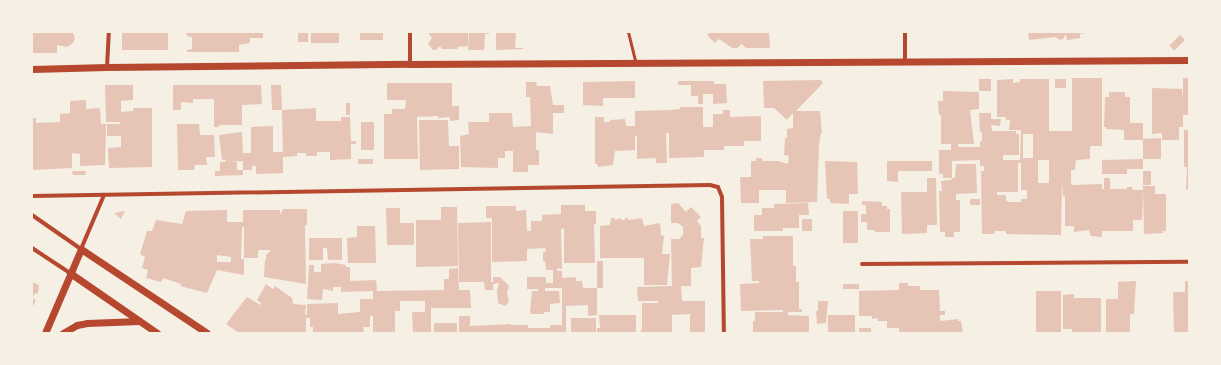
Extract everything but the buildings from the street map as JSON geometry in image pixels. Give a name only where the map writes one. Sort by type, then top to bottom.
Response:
[{"type":"street","points":[[107,67],[109,32]]},
{"type":"street","points":[[410,32],[410,64]]},
{"type":"street","points":[[905,32],[905,62]]},
{"type":"street","points":[[32,69],[410,64],[1189,60]]},
{"type":"street","points":[[32,196],[702,185],[718,187],[722,197],[724,333]]},
{"type":"street","points":[[45,333],[104,195]]},
{"type":"street","points":[[32,215],[80,249],[207,333]]},
{"type":"street","points":[[32,248],[157,333]]},
{"type":"street","points":[[862,264],[1189,262]]},
{"type":"street","points":[[63,333],[77,325],[87,323],[139,321]]},
{"type":"lane","points":[[628,32],[636,63]]}]
